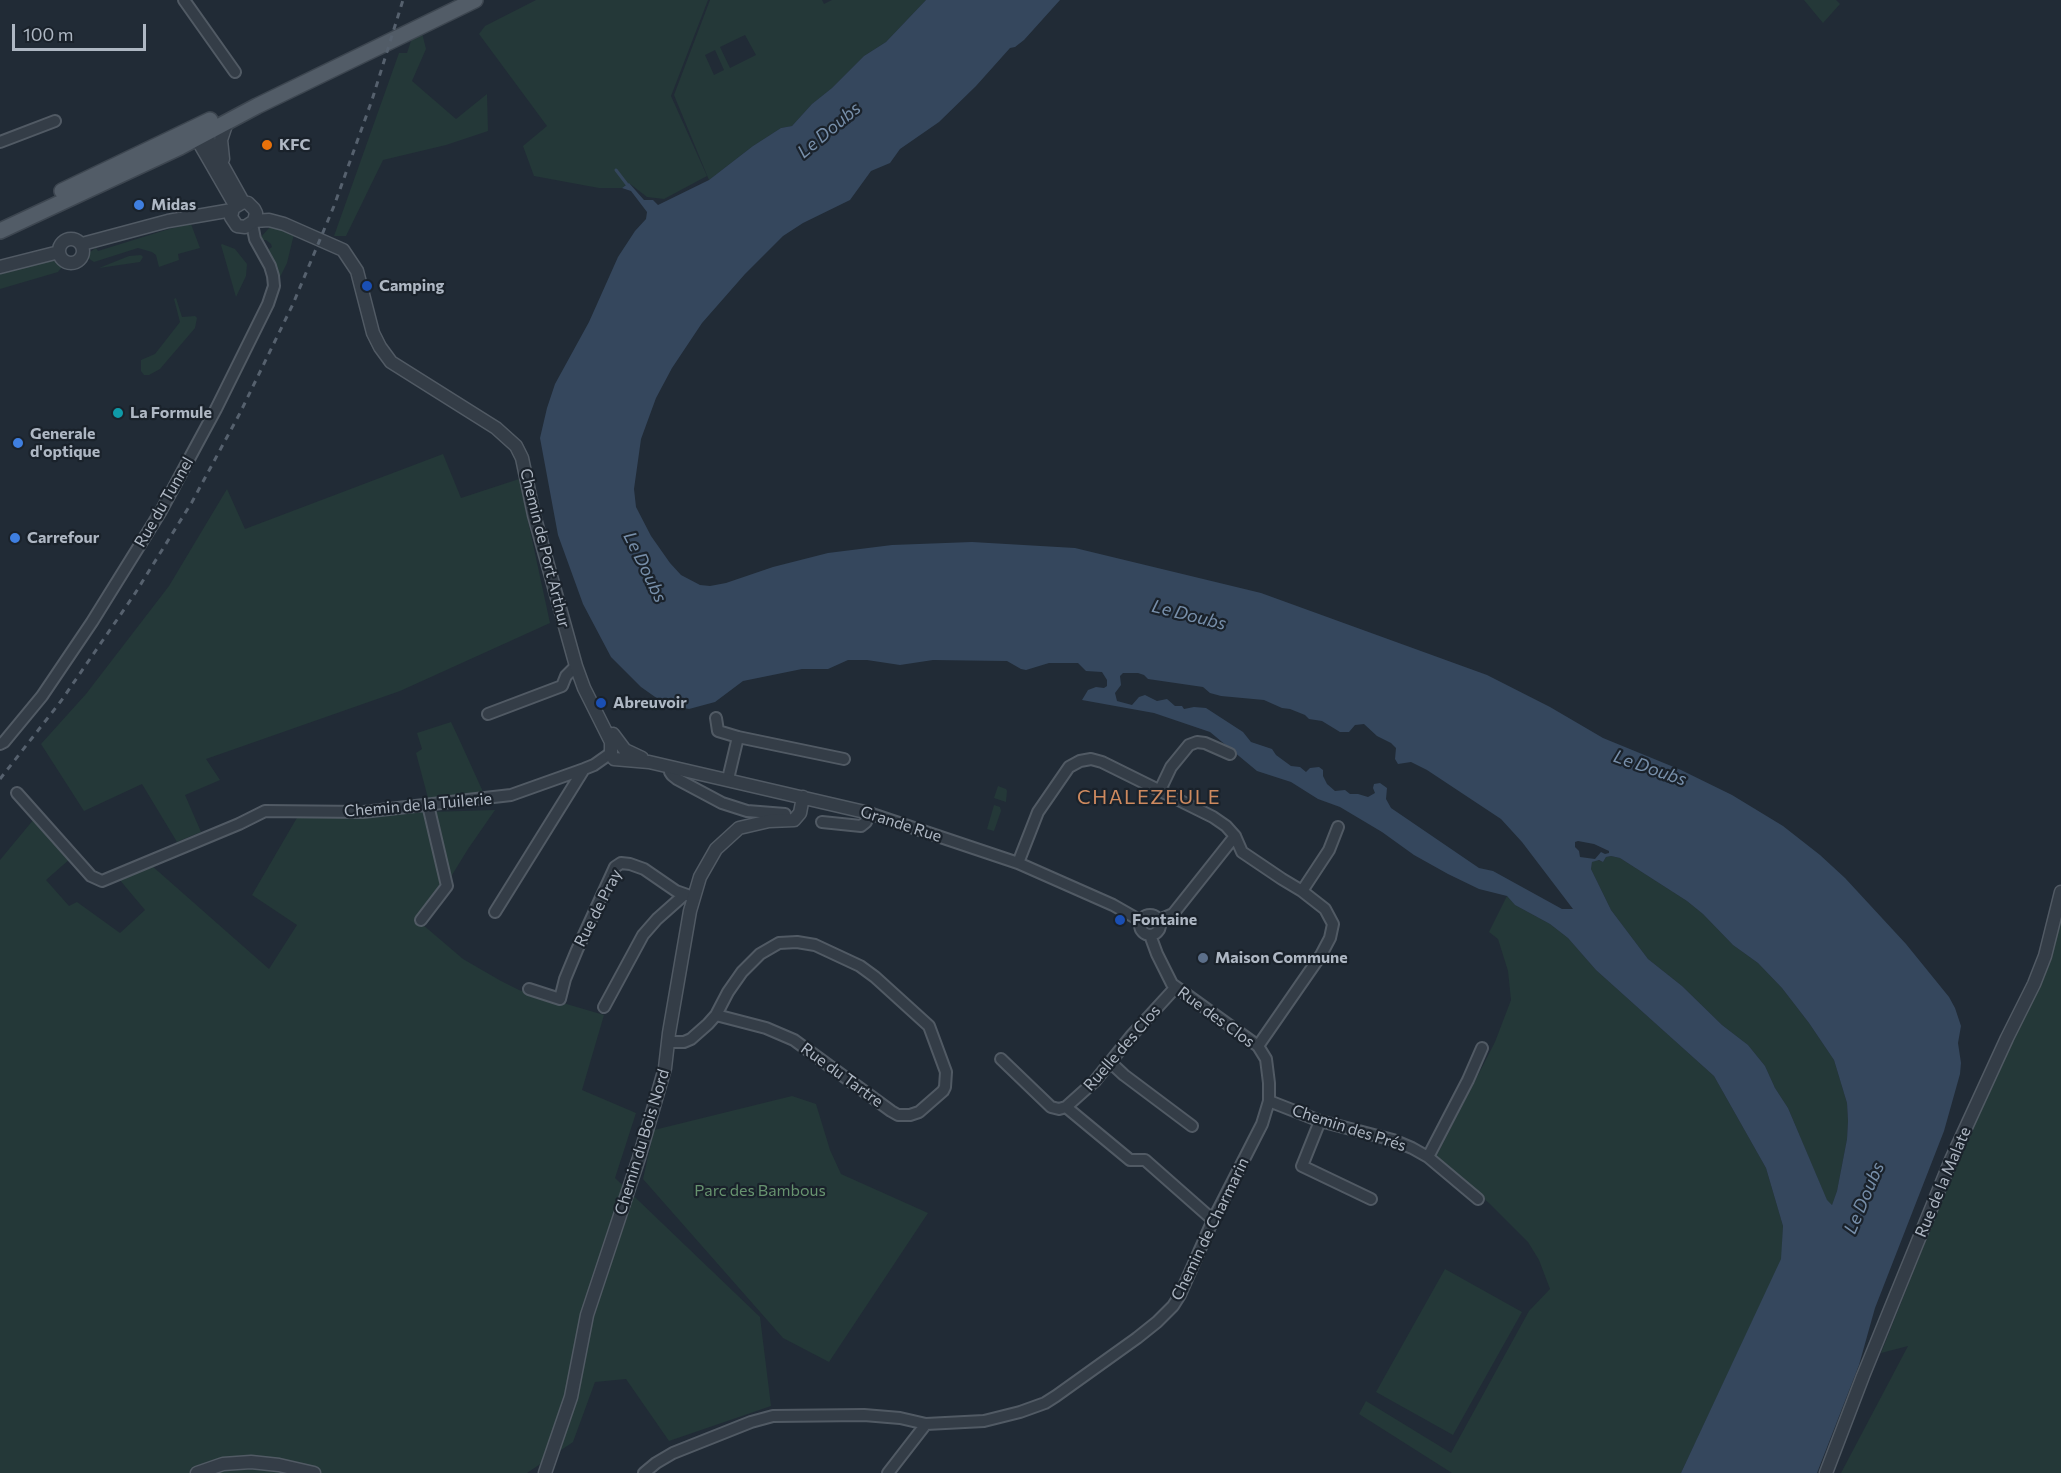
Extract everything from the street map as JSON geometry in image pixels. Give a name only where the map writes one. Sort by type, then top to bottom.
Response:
[{"type":"main road","points":[[0,231],[200,138],[456,0]]},
{"type":"main road","points":[[0,220],[200,138],[227,122],[475,0]]},
{"type":"street","points":[[184,0],[235,72]]},
{"type":"street","points":[[0,142],[55,121]]},
{"type":"street","points":[[225,172],[221,140],[227,122]]},
{"type":"street","points":[[200,138],[225,172],[243,215]]},
{"type":"street","points":[[200,138],[243,215]]},
{"type":"street","name":"Chemin de Port Arthur","points":[[82,244],[168,221],[210,214],[270,215],[284,224],[343,250],[360,281],[373,333],[391,362],[496,428],[516,446],[522,458],[534,515],[576,666],[584,688],[618,753]]},
{"type":"street","name":"Rue du Tunnel","points":[[0,744],[42,696],[92,622],[160,511],[216,409],[268,304],[274,286],[270,266],[243,215]]},
{"type":"street","points":[[67,239],[75,239],[82,244],[83,255],[75,262],[65,261],[59,252],[61,244],[67,239]]},
{"type":"street","points":[[0,267],[59,252]]},
{"type":"street","points":[[488,714],[562,686],[566,676],[576,666]]},
{"type":"street","points":[[716,718],[718,731],[844,759]]},
{"type":"street","points":[[728,779],[738,737]]},
{"type":"street","points":[[1160,790],[1171,766],[1189,745],[1197,742],[1205,743],[1230,754]]},
{"type":"street","name":"Grande Rue","points":[[618,753],[869,813],[1018,862],[1113,905],[1141,921]]},
{"type":"street","name":"Chemin de la Tuilerie","points":[[17,793],[91,876],[102,881],[265,811],[363,812],[511,795],[589,767],[618,753]]},
{"type":"street","points":[[1018,862],[1038,812],[1069,767],[1080,760],[1091,759],[1102,762],[1213,817],[1226,826],[1235,836],[1242,852],[1326,909],[1333,924],[1330,938],[1321,955],[1258,1046]]},
{"type":"street","points":[[495,912],[589,767]]},
{"type":"street","points":[[670,767],[672,775],[722,803],[747,811],[785,814]]},
{"type":"street","name":"Chemin du Bois Nord","points":[[545,1473],[571,1397],[587,1315],[639,1158],[665,1068],[688,896],[704,867],[723,842],[739,828],[768,821],[794,820],[800,813],[803,797]]},
{"type":"street","points":[[422,920],[447,886],[428,805]]},
{"type":"street","points":[[822,822],[861,826],[866,822],[869,813]]},
{"type":"street","points":[[1302,891],[1329,850],[1338,827]]},
{"type":"street","points":[[1159,920],[1173,914],[1235,836]]},
{"type":"street","name":"Rue de Pray","points":[[529,988],[560,999],[565,979],[577,950],[615,867],[621,863],[644,870],[688,896]]},
{"type":"street","name":"Rue de la Malate","points":[[1826,1473],[1951,1160],[2034,984],[2045,956],[2061,892]]},
{"type":"street","points":[[604,1007],[643,935],[657,918],[688,896]]},
{"type":"street","points":[[1149,915],[1156,916],[1159,920],[1159,931],[1150,935],[1142,931],[1141,921],[1149,915]]},
{"type":"street","name":"Rue des Clos","points":[[1150,935],[1168,977],[1176,987],[1258,1046],[1266,1059],[1269,1101]]},
{"type":"street","name":"Rue du Tartre","points":[[668,1042],[684,1042],[691,1039],[716,1015],[742,972],[760,954],[779,943],[797,942],[819,946],[860,966],[929,1026],[946,1072],[945,1087],[919,1112],[910,1115],[898,1114],[794,1040],[766,1028],[716,1015]]},
{"type":"street","name":"Ruelle des Clos","points":[[1066,1107],[1095,1081],[1176,987]]},
{"type":"street","name":"Chemin des Prés","points":[[1428,1156],[1468,1080],[1482,1047]]},
{"type":"street","points":[[1001,1059],[1051,1107],[1059,1109],[1066,1107],[1130,1160],[1145,1160],[1213,1220]]},
{"type":"street","points":[[1110,1062],[1192,1126]]},
{"type":"street","name":"Chemin des Prés","points":[[1269,1101],[1320,1121],[1393,1140],[1412,1148],[1428,1156],[1478,1199]]},
{"type":"street","name":"Chemin de Charmarin","points":[[644,1473],[673,1453],[772,1416],[864,1415],[900,1418],[926,1425],[964,1423],[1034,1408],[1056,1396],[1137,1338],[1173,1306],[1213,1220],[1263,1124],[1269,1101]]},
{"type":"street","points":[[1320,1121],[1302,1166],[1371,1199]]},
{"type":"street","points":[[888,1473],[926,1425]]},
{"type":"street","points":[[197,1473],[224,1464],[251,1462],[314,1473]]},
{"type":"green space","points":[[536,0],[708,0],[671,96],[707,176],[664,199],[647,197],[629,183],[622,188],[599,188],[534,176],[523,146],[547,126],[479,34],[485,26]]},
{"type":"green space","points":[[710,0],[822,0],[824,4],[832,0],[926,0],[886,42],[864,56],[832,88],[812,104],[792,126],[781,128],[753,146],[709,180],[674,95]],"holes":[[[745,35],[756,55],[730,68],[720,47]],[[715,50],[724,70],[714,75],[705,55]]]},
{"type":"green space","points":[[1804,0],[1836,0],[1840,4],[1823,23]]},
{"type":"green space","points":[[422,33],[426,49],[412,81],[456,119],[487,94],[488,131],[446,145],[383,160],[346,236],[334,236],[399,53],[407,53],[412,38]]},
{"type":"green space","points":[[270,223],[294,234],[287,263],[278,281],[266,251],[272,247],[271,244],[266,240],[261,240]]},
{"type":"green space","points":[[191,224],[200,248],[178,254],[179,260],[159,267],[156,255],[138,248],[94,262],[88,258],[90,252],[96,248],[98,251]]},
{"type":"green space","points":[[221,245],[235,249],[247,264],[246,276],[236,297]]},
{"type":"green space","points":[[141,255],[143,257],[140,262],[99,268],[129,256]]},
{"type":"green space","points":[[46,261],[56,261],[61,264],[61,268],[58,272],[0,289],[0,272]]},
{"type":"green space","points":[[176,298],[182,317],[195,316],[197,318],[195,328],[160,369],[144,375],[141,371],[141,360],[155,354],[180,322],[174,299]]},
{"type":"green space","points":[[443,454],[461,498],[519,479],[550,623],[400,691],[206,759],[220,780],[185,795],[201,832],[177,842],[142,784],[84,811],[41,744],[86,694],[169,586],[227,489],[245,529]]},
{"type":"green space","points":[[451,722],[484,794],[435,800],[428,798],[416,753],[422,749],[417,733]]},
{"type":"green space","points":[[998,786],[1007,791],[1006,802],[994,798]]},
{"type":"green space","points":[[994,805],[1000,807],[1001,811],[994,831],[987,829]]},
{"type":"green space","points":[[495,810],[422,924],[463,959],[519,990],[604,1015],[582,1090],[636,1113],[615,1178],[760,1317],[771,1406],[669,1441],[626,1379],[595,1382],[573,1442],[527,1473],[0,1473],[0,860],[34,819],[71,858],[46,880],[69,906],[77,902],[120,933],[145,910],[119,879],[151,865],[269,969],[297,925],[252,895],[298,816]]},
{"type":"green space","points":[[1606,857],[1620,858],[1687,901],[1733,945],[1758,963],[1782,988],[1834,1060],[1847,1103],[1848,1121],[1847,1139],[1832,1205],[1827,1201],[1788,1108],[1765,1066],[1748,1045],[1648,959],[1611,910],[1591,869],[1592,862],[1597,860],[1603,862]]},
{"type":"green space","points":[[1507,896],[1515,905],[1550,924],[1568,938],[1596,970],[1714,1076],[1766,1168],[1783,1226],[1782,1259],[1681,1473],[1452,1473],[1359,1414],[1366,1401],[1451,1453],[1529,1311],[1550,1289],[1539,1260],[1528,1242],[1490,1204],[1436,1157],[1495,1042],[1511,1000],[1508,971],[1498,939],[1489,932]]},
{"type":"green space","points":[[2061,921],[2061,1473],[1841,1473],[1908,1346],[1881,1353],[1968,1135],[2055,941]]},
{"type":"green space","name":"Parc des Bambous","points":[[792,1096],[816,1104],[830,1150],[841,1174],[928,1213],[829,1362],[783,1338],[643,1179],[654,1130]]},
{"type":"green space","points":[[1445,1269],[1522,1312],[1453,1435],[1376,1392]]},
{"type":"water","name":"Le Doubs","points":[[926,0],[1060,0],[1024,40],[1010,48],[939,122],[900,149],[890,163],[871,171],[850,200],[803,223],[783,236],[745,274],[702,323],[672,368],[656,398],[641,439],[634,489],[636,507],[651,536],[681,575],[700,585],[710,586],[828,553],[892,545],[972,542],[1075,548],[1261,593],[1487,675],[1550,707],[1603,738],[1681,770],[1732,795],[1783,826],[1820,855],[1845,878],[1906,944],[1949,997],[1961,1026],[1958,1043],[1961,1063],[1944,1131],[1875,1308],[1859,1365],[1817,1473],[1681,1473],[1781,1259],[1783,1226],[1766,1168],[1714,1076],[1596,970],[1568,938],[1550,924],[1515,905],[1507,896],[1479,889],[1448,874],[1340,807],[1318,799],[1291,782],[1257,771],[1210,732],[1154,713],[1082,700],[1088,690],[1107,686],[1107,680],[1102,672],[1086,671],[1078,663],[1049,663],[1026,670],[1007,661],[933,660],[900,665],[867,660],[848,660],[828,669],[802,669],[743,681],[715,702],[689,709],[665,704],[641,687],[611,657],[583,604],[558,535],[540,438],[555,384],[589,322],[618,257],[646,219],[647,212],[631,191],[622,188],[629,183],[644,200],[653,200],[658,205],[709,180],[753,146],[781,128],[792,126],[812,104],[832,88],[864,56],[886,42]],"holes":[[[1123,673],[1138,673],[1148,679],[1203,687],[1210,693],[1221,696],[1264,700],[1305,715],[1309,719],[1322,721],[1340,732],[1349,732],[1355,725],[1364,724],[1396,748],[1395,759],[1398,764],[1411,762],[1427,770],[1501,819],[1522,842],[1573,909],[1562,909],[1493,871],[1479,868],[1391,808],[1386,799],[1387,788],[1380,783],[1374,784],[1375,793],[1368,797],[1350,794],[1345,790],[1335,791],[1327,784],[1323,770],[1319,767],[1310,768],[1306,772],[1300,767],[1291,766],[1276,755],[1272,749],[1251,742],[1243,732],[1206,708],[1184,709],[1182,706],[1175,706],[1167,699],[1157,701],[1145,695],[1139,697],[1132,705],[1117,701],[1115,693],[1121,685],[1120,676]],[[1575,842],[1594,844],[1609,853],[1601,852],[1595,859],[1580,857]],[[1606,857],[1620,858],[1687,901],[1703,914],[1733,945],[1758,963],[1782,988],[1834,1060],[1847,1103],[1848,1121],[1847,1139],[1832,1205],[1827,1200],[1788,1108],[1765,1066],[1748,1045],[1648,959],[1611,910],[1591,869],[1592,862],[1599,860],[1603,862]]]},
{"type":"waterway","points":[[616,170],[629,187]]},
{"type":"railway","points":[[0,779],[61,701],[134,595],[192,502],[240,413],[293,304],[334,206],[372,100],[403,0]]},
{"type":"place","name":"KFC","points":[[267,145]]},
{"type":"place","name":"Midas","points":[[139,205]]},
{"type":"place","name":"Camping","points":[[367,286]]},
{"type":"place","name":"La Formule","points":[[118,413]]},
{"type":"place","name":"Generale d'optique","points":[[18,443]]},
{"type":"place","name":"Carrefour","points":[[15,538]]},
{"type":"place","name":"Abreuvoir","points":[[601,703]]},
{"type":"place","name":"Fontaine","points":[[1120,920]]},
{"type":"place","name":"Maison Commune","points":[[1203,958]]},
{"type":"district","name":"CHALEZEULE","points":[[1149,797]]}]
